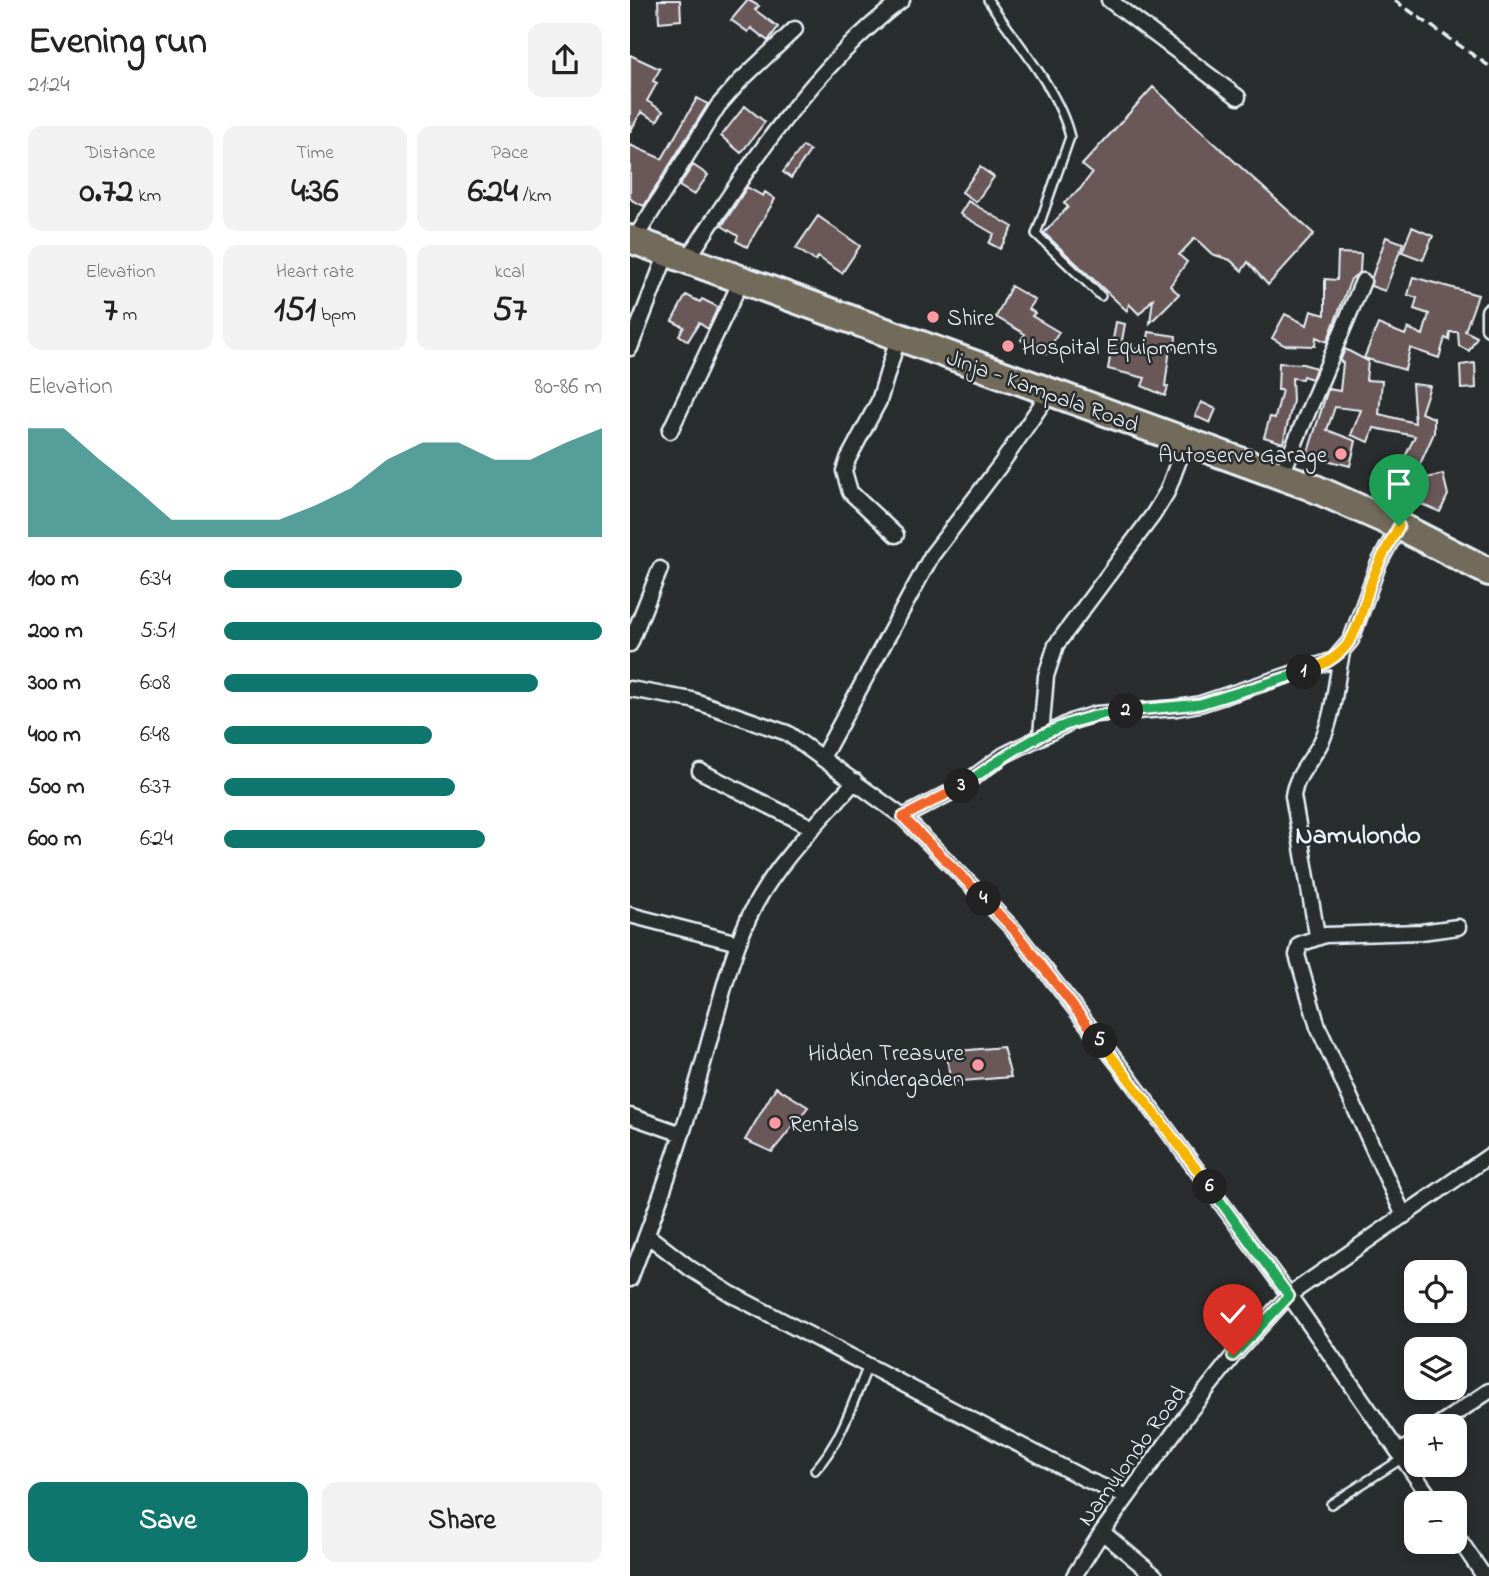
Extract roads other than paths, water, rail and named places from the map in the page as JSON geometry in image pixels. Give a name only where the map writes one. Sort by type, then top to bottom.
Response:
[{"type":"highway","name":"Jinja - Kampala Road","points":[[632,239],[1281,476],[1399,526],[1489,572]]},
{"type":"street","points":[[630,348],[677,256],[837,58],[869,25],[902,0]]},
{"type":"street","points":[[1108,0],[1238,97]]},
{"type":"street","points":[[632,239],[718,106],[740,81],[795,29]]},
{"type":"street","points":[[670,431],[741,281]]},
{"type":"street","points":[[1281,476],[1363,281]]},
{"type":"street","points":[[1489,311],[1489,328]]},
{"type":"street","points":[[896,535],[850,492],[844,471],[848,458],[879,401],[898,338]]},
{"type":"street","points":[[822,758],[932,555],[1001,464],[1050,392]]},
{"type":"street","points":[[1041,735],[1046,677],[1056,645],[1153,515],[1171,482],[1186,441]]},
{"type":"street","points":[[1317,935],[1293,796],[1298,776],[1315,752],[1327,727],[1342,653],[1359,623],[1378,565],[1399,526]]},
{"type":"street","points":[[630,644],[660,569]]},
{"type":"street","points":[[903,817],[957,789],[1004,755],[1041,735],[1096,714],[1200,704],[1320,667],[1342,653]]},
{"type":"street","points":[[630,689],[692,700],[787,733],[903,817],[1014,930],[1123,1070],[1289,1296],[1426,1491]]},
{"type":"street","points":[[701,771],[813,828]]},
{"type":"street","points":[[630,1279],[682,1134],[738,943],[770,882],[855,781]]},
{"type":"street","points":[[630,915],[738,943]]},
{"type":"street","points":[[1404,1216],[1308,1003],[1297,955],[1300,944],[1317,935],[1421,932],[1458,927]]},
{"type":"street","points":[[630,1116],[682,1134]]},
{"type":"street","name":"Namulondo Road","points":[[1074,1576],[1127,1497],[1233,1356],[1289,1296],[1489,1156]]},
{"type":"street","points":[[647,1235],[691,1269],[731,1294],[1085,1479],[1127,1497]]},
{"type":"street","points":[[1455,1414],[1489,1391]]},
{"type":"street","points":[[1401,1455],[1404,1452]]},
{"type":"street","points":[[1102,1532],[1155,1576]]},
{"type":"street","points":[[1467,1551],[1484,1576]]},
{"type":"lane","points":[[988,0],[1054,97],[1067,123],[1070,137],[1036,234],[1101,296]]},
{"type":"lane","points":[[815,1470],[828,1456],[869,1365]]},
{"type":"lane","points":[[1331,1504],[1401,1455]]},
{"type":"railway","points":[[1394,0],[1489,66]]},
{"type":"place","name":"Shire","points":[[933,317]]},
{"type":"place","name":"Hospital Equipments","points":[[1008,346]]},
{"type":"place","name":"Autoserve Garage","points":[[1341,454]]},
{"type":"place","name":"Hidden Treasure Kindergaden","points":[[978,1065]]},
{"type":"place","name":"Rentals","points":[[775,1123]]},
{"type":"district","name":"Namulondo","points":[[1358,834]]}]
